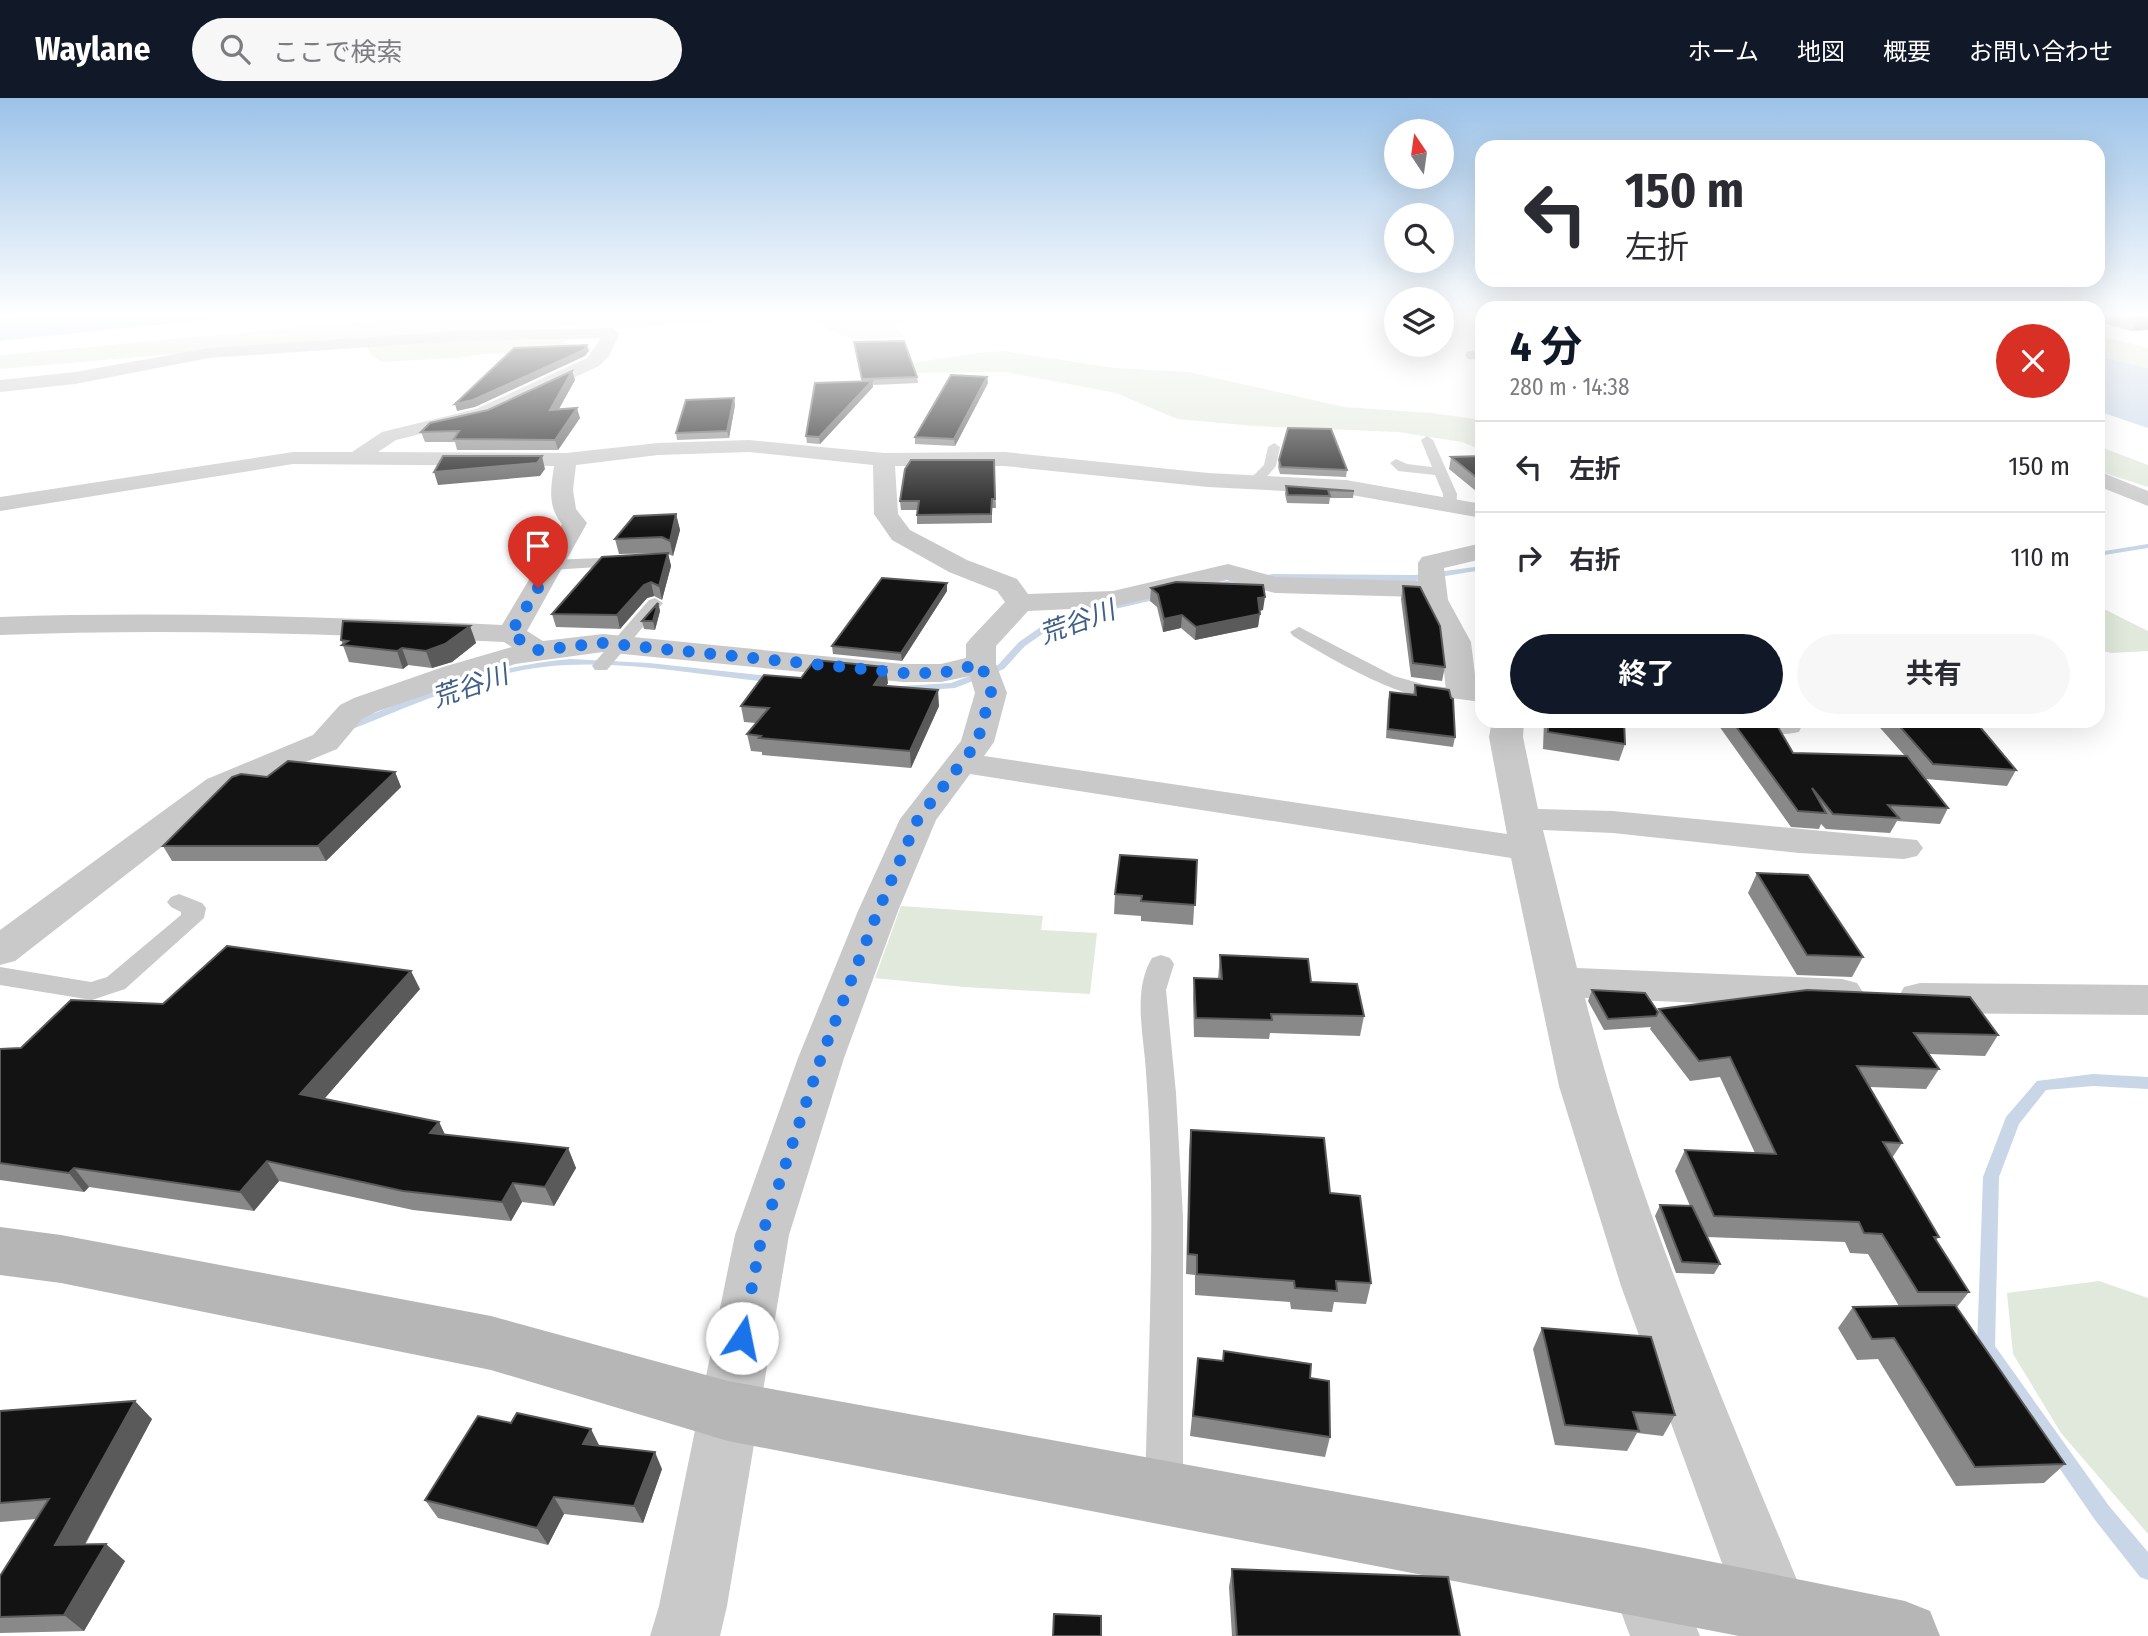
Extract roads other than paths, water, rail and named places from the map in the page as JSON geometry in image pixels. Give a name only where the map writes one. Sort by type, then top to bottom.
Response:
[{"type":"street","points":[[356,457],[389,436],[483,413],[537,388]]},
{"type":"street","points":[[0,504],[265,461],[356,457],[566,460],[658,449],[749,446],[884,460],[1005,459],[1253,484],[1346,488],[1475,510]]},
{"type":"street","points":[[510,634],[575,523],[564,512],[562,490],[566,460]]},
{"type":"street","points":[[884,460],[886,514],[901,535],[958,566],[1007,585],[1020,603]]},
{"type":"street","points":[[2105,483],[2148,499]]},
{"type":"street","points":[[1472,692],[1456,642],[1434,600],[1431,589],[1431,563],[1475,553]]},
{"type":"street","points":[[685,1636],[693,1606],[762,1235],[821,1058],[878,911],[918,819],[977,743],[991,692],[981,664],[981,643],[1020,603],[1113,599],[1228,572],[1275,585],[1431,589]]},
{"type":"street","points":[[0,626],[99,622],[368,627],[510,634],[538,650]]},
{"type":"street","points":[[0,951],[219,786],[326,742],[351,712],[471,666],[505,656],[570,645],[623,645],[903,673],[941,673],[981,664]]},
{"type":"street","points":[[1507,728],[1506,737],[1525,834],[1583,1086],[1649,1286],[1773,1607]]},
{"type":"street","points":[[962,762],[1525,834],[1565,818],[1693,829],[1767,839],[1904,848]]},
{"type":"street","points":[[1561,982],[1942,999],[2148,1000]]},
{"type":"street","points":[[0,1251],[61,1259],[491,1343],[728,1411],[1164,1493],[1655,1609],[1773,1607],[1905,1636]]},
{"type":"lane","points":[[1427,440],[1450,494],[1451,505]]},
{"type":"lane","points":[[1253,484],[1270,466],[1274,447]]},
{"type":"lane","points":[[1395,463],[1404,468],[1440,472]]},
{"type":"lane","points":[[551,565],[640,561]]},
{"type":"lane","points":[[601,666],[623,645],[628,633],[655,603]]},
{"type":"lane","points":[[1299,632],[1347,660],[1394,682],[1432,692],[1472,692]]},
{"type":"lane","points":[[0,976],[92,991],[116,983],[192,918],[194,908],[179,902]]},
{"type":"lane","points":[[1161,964],[1153,990],[1167,1217],[1164,1493]]},
{"type":"water","points":[[2105,388],[2148,388],[2148,428],[2105,413]]},
{"type":"waterway","name":"荒谷川","points":[[2105,553],[2148,546]]},
{"type":"waterway","name":"荒谷川","points":[[1206,587],[1273,577],[1415,578],[1475,569]]},
{"type":"waterway","name":"荒谷川","points":[[901,689],[952,686],[1001,667],[1022,644],[1048,626],[1086,613],[1164,595]]},
{"type":"waterway","name":"荒谷川","points":[[346,728],[456,686],[513,669],[542,664],[597,662],[778,680]]},
{"type":"waterway","points":[[2148,1083],[2093,1080],[2042,1085],[2012,1121],[1991,1177],[1986,1348],[2102,1513],[2148,1569]]}]
